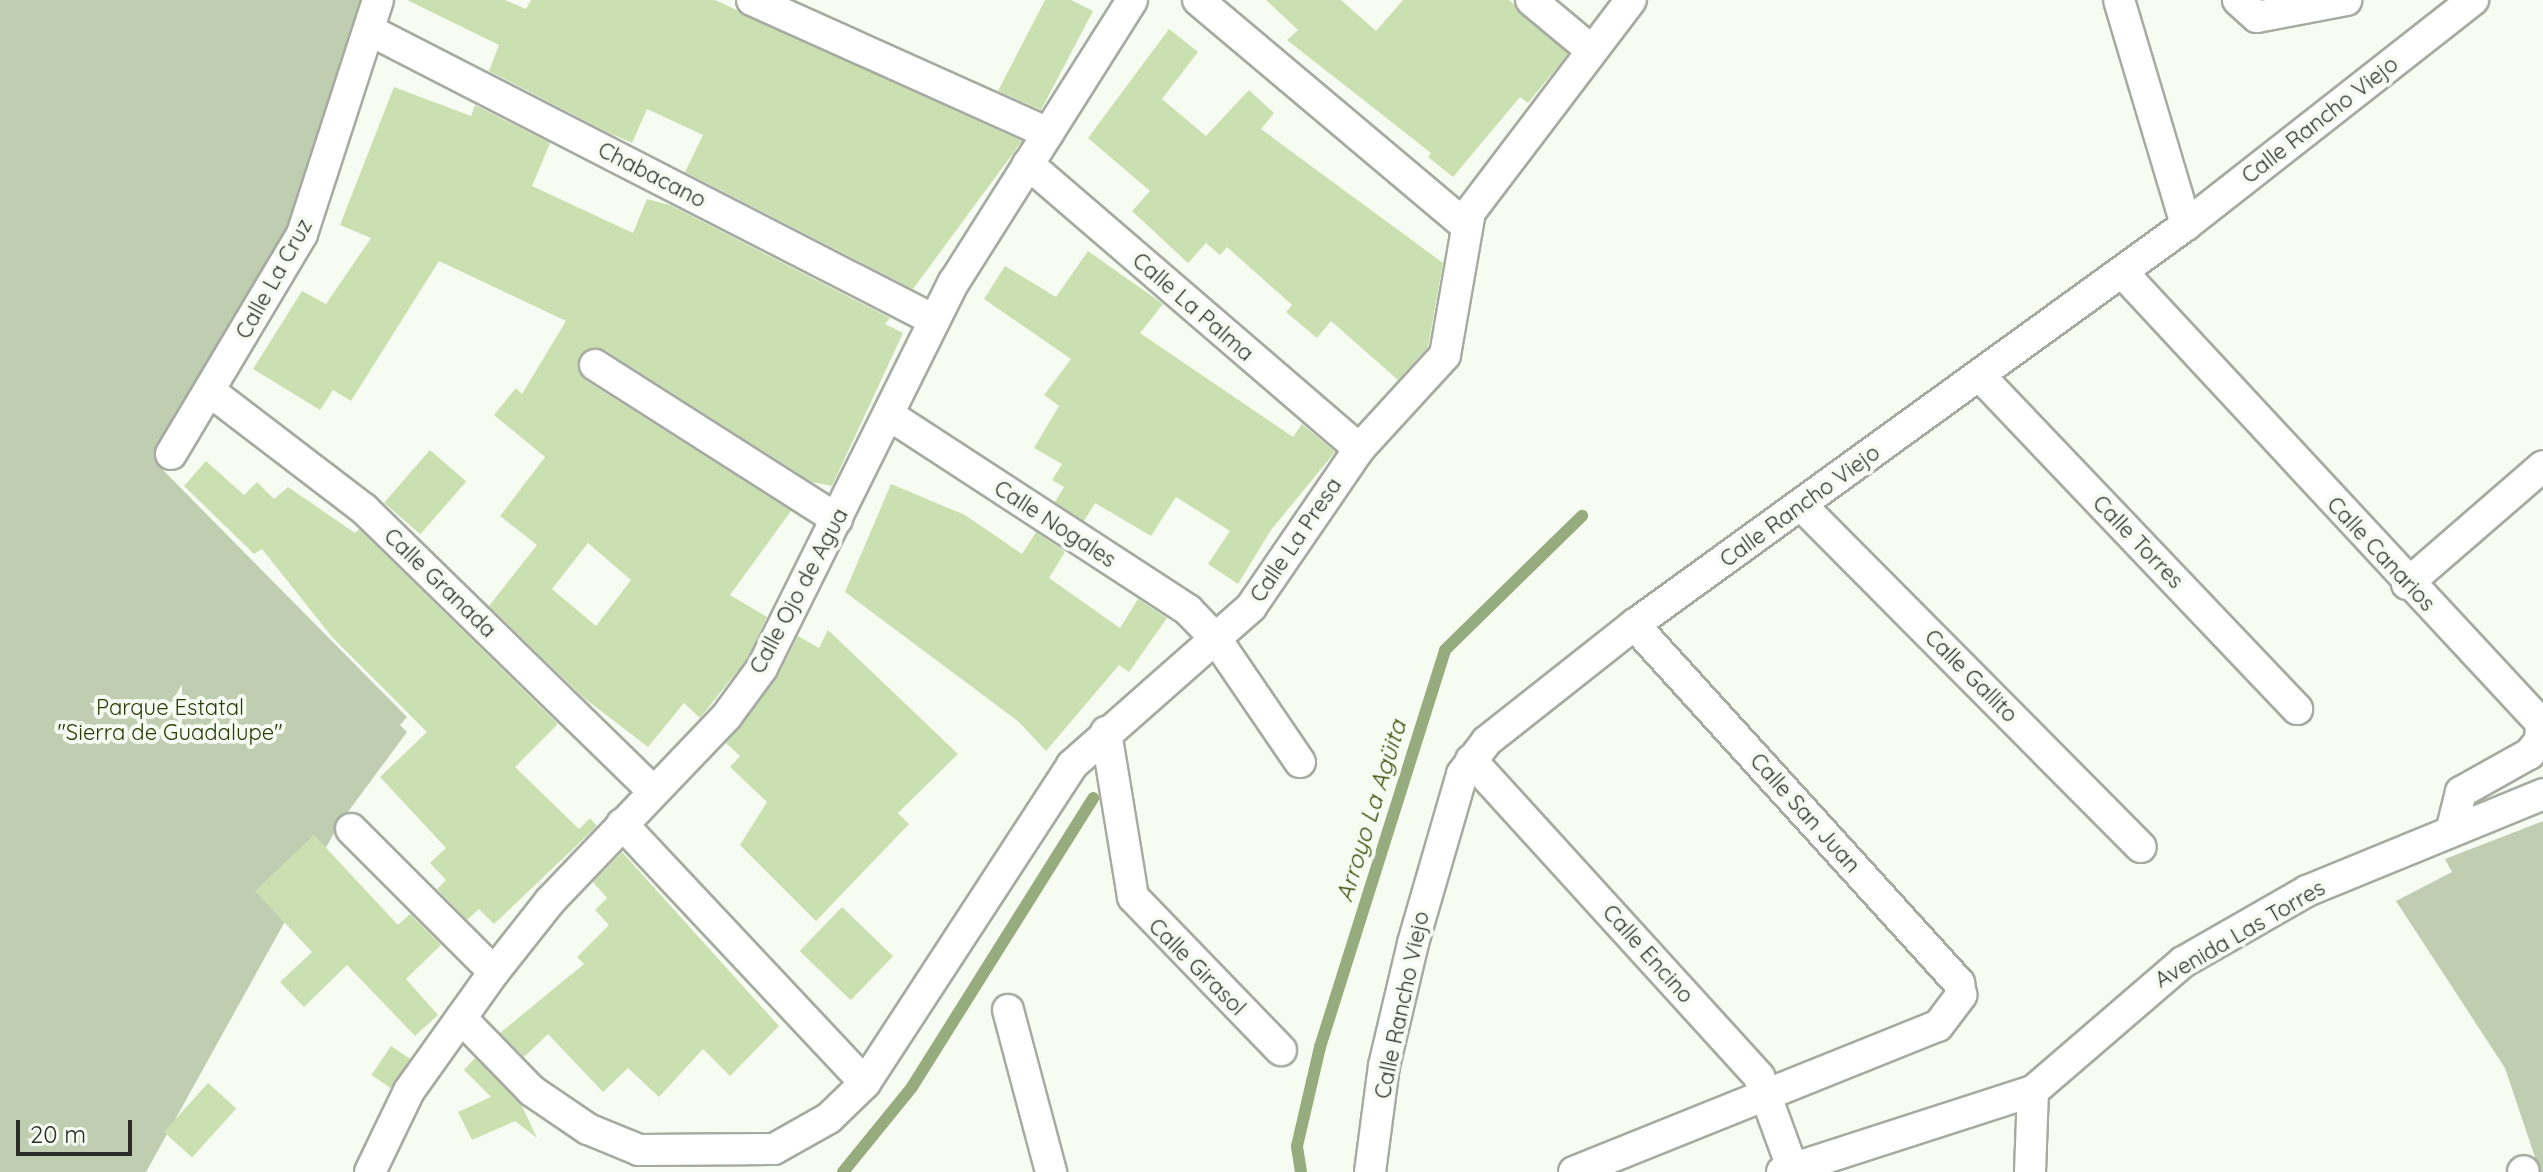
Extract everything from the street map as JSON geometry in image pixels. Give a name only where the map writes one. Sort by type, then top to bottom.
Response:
[{"type":"street","name":"Calle La Cruz","points":[[171,454],[211,392],[302,234],[371,31],[378,0]]},
{"type":"street","points":[[752,0],[1048,133]]},
{"type":"street","name":"Calle Ojo de Agua","points":[[370,1172],[403,1102],[494,972],[622,824],[726,717],[762,668],[934,320],[1132,0]]},
{"type":"street","points":[[1198,0],[1466,226]]},
{"type":"street","points":[[1531,0],[1591,50]]},
{"type":"street","name":"Calle La Presa","points":[[461,1018],[532,1091],[588,1129],[639,1150],[774,1149],[829,1118],[865,1083],[1042,805],[1106,732],[1251,607],[1359,449],[1445,355],[1466,226],[1483,188],[1631,0]]},
{"type":"street","points":[[2119,0],[2186,225]]},
{"type":"street","points":[[2238,0],[2257,17],[2346,0]]},
{"type":"street","name":"Calle Rancho Viejo","points":[[1370,1172],[1384,1066],[1413,943],[1456,793],[1471,760],[1634,625],[2186,225],[2473,0]]},
{"type":"street","name":"Chabacano","points":[[371,31],[934,320]]},
{"type":"street","name":"Calle La Palma","points":[[1028,164],[1359,449]]},
{"type":"street","name":"Calle Canarios","points":[[2122,272],[2407,584],[2541,723],[2540,741],[2529,754],[2461,792],[2452,827]]},
{"type":"street","points":[[595,365],[837,519]]},
{"type":"street","name":"Calle Torres","points":[[1980,376],[2297,709]]},
{"type":"street","name":"Calle Granada","points":[[211,392],[364,509],[653,791]]},
{"type":"street","name":"Calle Nogales","points":[[889,415],[1188,610],[1216,639],[1300,762]]},
{"type":"street","points":[[2407,584],[2543,466]]},
{"type":"street","name":"Calle Gallito","points":[[1801,505],[2141,847]]},
{"type":"street","name":"Calle San Juan","points":[[1634,625],[1959,983],[1956,1007],[1938,1026],[1766,1094]]},
{"type":"street","name":"Calle Girasol","points":[[1106,732],[1133,897],[1281,1050]]},
{"type":"street","name":"Calle Encino","points":[[1471,760],[1745,1060],[1766,1094],[1787,1170]]},
{"type":"street","name":"Avenida Las Torres","points":[[1787,1170],[2033,1091],[2183,962],[2307,891],[2452,827],[2543,794]]},
{"type":"street","points":[[622,824],[865,1083]]},
{"type":"street","points":[[351,829],[494,972]]},
{"type":"street","points":[[1008,1010],[1051,1172]]},
{"type":"street","points":[[2030,1172],[2033,1091]]},
{"type":"street","points":[[1574,1172],[1766,1094]]},
{"type":"green space","name":"Parque Estatal \"Sierra de Guadalupe\"","points":[[0,0],[368,0],[305,207],[159,466],[407,717],[400,725],[407,732],[339,824],[146,1172],[0,1172]]},
{"type":"green space","points":[[2543,821],[2543,1172],[2540,1172],[2505,1068],[2396,901],[2452,872],[2445,859]]},
{"type":"building","points":[[407,0],[505,0],[526,9],[531,0],[715,0],[1022,141],[913,289],[685,172],[703,135],[647,109],[632,143],[605,131],[489,71],[499,45]]},
{"type":"building","points":[[1045,0],[1071,0],[1093,11],[1041,110],[998,91]]},
{"type":"building","points":[[1266,0],[1341,0],[1376,31],[1403,0],[1509,0],[1568,54],[1528,103],[1520,97],[1453,177],[1428,157],[1431,153],[1287,40],[1298,30]]},
{"type":"building","points":[[1169,29],[1198,52],[1162,99],[1206,136],[1249,90],[1274,113],[1261,129],[1443,263],[1428,347],[1398,380],[1331,321],[1317,338],[1286,312],[1292,305],[1227,247],[1220,255],[1206,243],[1188,263],[1132,211],[1150,191],[1088,138]]},
{"type":"building","points":[[394,87],[471,116],[475,105],[550,143],[532,186],[633,233],[647,199],[670,205],[890,318],[885,324],[903,333],[832,486],[812,482],[605,350],[587,349],[579,356],[585,380],[791,511],[730,595],[767,617],[747,659],[700,718],[684,703],[648,747],[584,698],[489,606],[537,545],[500,516],[545,457],[494,415],[516,388],[522,394],[566,321],[439,261],[351,401],[333,390],[320,410],[253,369],[302,291],[326,304],[371,238],[340,225]],"holes":[[[588,543],[631,580],[596,626],[552,589]]]},
{"type":"building","points":[[1088,251],[1163,304],[1140,333],[1293,437],[1302,424],[1335,452],[1271,530],[1238,584],[1208,564],[1230,531],[1176,497],[1151,536],[1095,503],[1084,521],[1055,502],[1064,487],[1052,480],[1062,464],[1034,448],[1059,406],[1044,395],[1071,359],[984,299],[1005,266],[1056,297]]},
{"type":"building","points":[[430,450],[466,481],[420,534],[384,503]]},
{"type":"building","points":[[206,461],[244,495],[257,482],[274,499],[288,487],[355,533],[359,529],[558,724],[515,767],[579,829],[590,818],[597,826],[494,924],[479,909],[467,920],[437,889],[446,880],[430,863],[446,848],[380,777],[427,732],[332,637],[262,549],[254,554],[184,486]]},
{"type":"building","points":[[891,484],[965,515],[1022,554],[1036,532],[1065,552],[1049,578],[1120,628],[1138,599],[1167,618],[1129,672],[1119,665],[1046,751],[1019,722],[845,592]]},
{"type":"building","points":[[828,630],[958,754],[898,813],[909,824],[816,921],[740,845],[767,802],[730,767],[740,756],[726,743],[776,679],[798,636],[819,648]]},
{"type":"building","points":[[314,835],[398,925],[410,914],[441,945],[406,979],[438,1015],[415,1036],[347,965],[304,1007],[280,982],[312,952],[255,891]]},
{"type":"building","points":[[622,852],[779,1026],[730,1076],[703,1049],[659,1097],[628,1068],[603,1092],[548,1034],[524,1057],[500,1033],[584,964],[577,957],[609,925],[595,910],[607,898],[593,882]]},
{"type":"building","points":[[842,907],[893,956],[851,1000],[800,951]]},
{"type":"building","points":[[391,1046],[410,1059],[390,1088],[371,1075]]},
{"type":"building","points":[[475,1058],[522,1106],[537,1138],[515,1121],[472,1140],[458,1112],[491,1097],[464,1070]]},
{"type":"building","points":[[208,1083],[236,1108],[192,1157],[164,1132]]},
{"type":"waterway","name":"Arroyo La Agüita","points":[[1301,1172],[1297,1146],[1320,1047],[1445,650],[1582,516]]},
{"type":"waterway","name":"Arroyo La Agüita","points":[[843,1172],[912,1087],[1093,798]]}]
